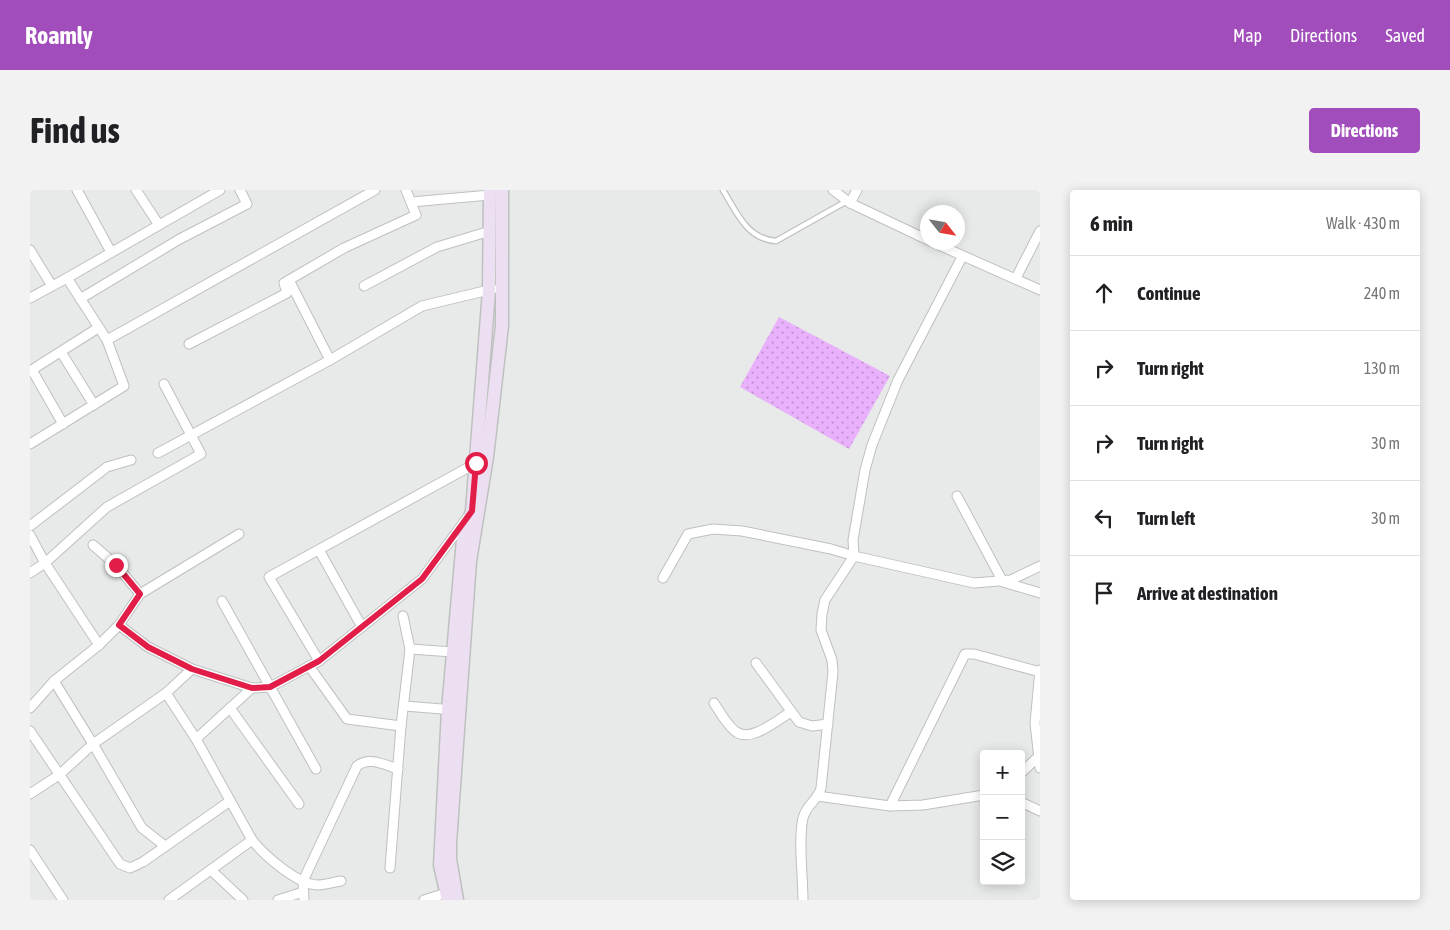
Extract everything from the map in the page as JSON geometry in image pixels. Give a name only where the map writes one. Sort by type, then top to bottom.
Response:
[{"type":"street","points":[[77,190],[112,252]]},
{"type":"street","points":[[136,190],[159,225]]},
{"type":"street","points":[[30,298],[220,190]]},
{"type":"street","points":[[80,299],[178,240],[247,204],[240,190]]},
{"type":"street","points":[[106,340],[375,190]]},
{"type":"street","points":[[189,344],[287,293],[284,283],[344,248],[416,215],[406,190]]},
{"type":"street","points":[[424,900],[447,896],[445,859],[453,710],[453,652],[463,539],[475,511],[488,457],[499,359],[504,288],[502,190]]},
{"type":"street","points":[[833,190],[849,202],[920,236]]},
{"type":"street","points":[[849,202],[857,190]]},
{"type":"street","points":[[411,202],[490,193],[489,290],[476,463],[475,511],[453,710]]},
{"type":"street","points":[[364,286],[437,247],[490,231]]},
{"type":"street","points":[[1016,278],[1040,231]]},
{"type":"street","points":[[30,250],[52,286]]},
{"type":"street","points":[[948,250],[1040,290]]},
{"type":"street","points":[[803,900],[802,823],[806,809],[821,788],[833,672],[832,660],[821,630],[825,600],[854,556],[853,540],[865,470],[875,437],[898,380],[962,257]]},
{"type":"street","points":[[32,440],[63,424],[124,386],[106,340],[67,278]]},
{"type":"street","points":[[289,280],[330,360]]},
{"type":"street","points":[[158,453],[330,360],[422,306],[504,288]]},
{"type":"street","points":[[63,424],[31,371],[98,328]]},
{"type":"street","points":[[61,352],[94,405]]},
{"type":"street","points":[[30,573],[45,563],[107,508],[201,454],[164,384]]},
{"type":"street","points":[[319,661],[269,577],[488,457]]},
{"type":"street","points":[[30,526],[108,467],[131,460]]},
{"type":"street","points":[[957,496],[1003,582]]},
{"type":"street","points":[[119,625],[148,647],[192,669],[252,688],[270,687],[319,661],[422,579],[475,511]]},
{"type":"street","points":[[663,578],[685,538],[695,531],[742,531],[832,549],[962,582],[1003,582],[1040,593]]},
{"type":"street","points":[[30,708],[54,680],[99,645],[119,625],[140,594],[239,534]]},
{"type":"street","points":[[31,541],[99,645]]},
{"type":"street","points":[[93,545],[116,565],[140,594]]},
{"type":"street","points":[[319,550],[362,627]]},
{"type":"street","points":[[1003,582],[1040,566]]},
{"type":"street","points":[[222,601],[316,769]]},
{"type":"street","points":[[390,868],[401,726],[405,706],[410,649],[403,616]]},
{"type":"street","points":[[410,649],[453,652]]},
{"type":"street","points":[[890,806],[965,654],[974,654],[1040,672],[1035,723],[1040,768]]},
{"type":"street","points":[[756,663],[790,712],[802,724],[828,724]]},
{"type":"street","points":[[309,666],[347,719],[401,726]]},
{"type":"street","points":[[30,794],[59,775],[93,744],[166,693],[192,669]]},
{"type":"street","points":[[54,680],[142,828],[165,846]]},
{"type":"street","points":[[196,739],[252,688]]},
{"type":"street","points":[[166,693],[196,739],[252,840],[262,852],[303,881],[317,885],[341,881]]},
{"type":"street","points":[[714,703],[734,731],[744,735],[753,733],[790,712]]},
{"type":"street","points":[[405,706],[453,710]]},
{"type":"street","points":[[230,708],[299,804]]},
{"type":"street","points":[[30,731],[120,864],[130,868],[136,866],[230,801]]},
{"type":"street","points":[[1025,769],[1038,757]]},
{"type":"street","points":[[278,900],[304,896],[303,881],[357,766],[362,761],[369,761],[398,769]]},
{"type":"street","points":[[817,796],[890,806],[923,805],[980,796]]},
{"type":"street","points":[[1025,804],[1040,812]]},
{"type":"street","points":[[169,900],[212,871],[252,840]]},
{"type":"street","points":[[30,850],[63,900]]},
{"type":"street","points":[[445,859],[458,900]]},
{"type":"street","points":[[212,871],[243,900]]},
{"type":"lane","points":[[723,190],[751,232],[758,237],[776,241],[849,202]]},
{"type":"shaded area","points":[[779,317],[890,376],[849,449],[740,387]]},
{"type":"route","points":[[116,565],[140,594],[119,625],[148,647],[192,669],[252,688],[270,687],[319,661],[422,579],[472,511],[476,463]]}]
